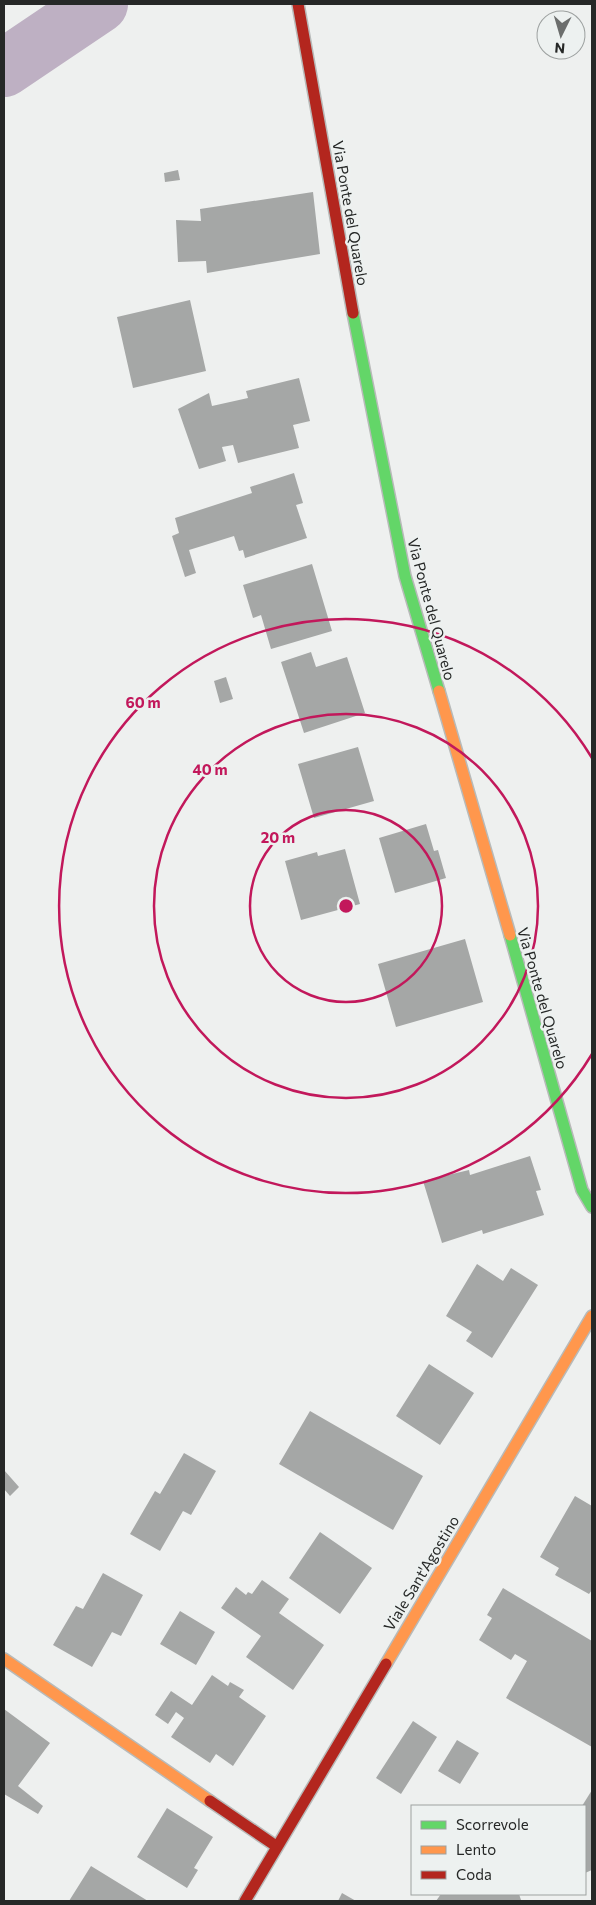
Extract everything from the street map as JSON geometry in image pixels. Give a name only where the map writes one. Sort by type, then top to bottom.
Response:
[{"type":"street","name":"Via Ponte del Quarelo","points":[[298,4],[358,338],[405,576],[531,1006],[582,1190],[592,1207]]},
{"type":"street","name":"Viale Sant'Agostino","points":[[245,1901],[592,1316]]},
{"type":"street","points":[[4,1659],[276,1846]]},
{"type":"building","points":[[178,170],[180,180],[165,182],[164,173]]},
{"type":"building","points":[[313,192],[320,254],[207,273],[206,261],[178,262],[176,220],[201,221],[200,209]]},
{"type":"building","points":[[190,300],[206,371],[133,388],[117,317]]},
{"type":"building","points":[[299,378],[310,421],[293,425],[299,448],[238,463],[233,445],[222,447],[226,461],[199,469],[178,409],[209,393],[212,406],[248,398],[246,391]]},
{"type":"building","points":[[294,473],[303,503],[296,505],[307,538],[245,558],[243,550],[239,551],[234,536],[189,550],[196,573],[185,577],[172,536],[179,533],[175,518],[252,493],[250,487]]},
{"type":"building","points":[[312,564],[332,631],[271,649],[261,615],[253,618],[243,585]]},
{"type":"building","points":[[311,652],[316,667],[347,657],[365,713],[304,733],[281,662]]},
{"type":"building","points":[[226,677],[233,699],[220,703],[214,681]]},
{"type":"building","points":[[358,747],[374,801],[314,818],[298,764]]},
{"type":"building","points":[[426,824],[434,851],[438,850],[446,878],[395,893],[379,838]]},
{"type":"building","points":[[345,849],[360,904],[301,920],[285,861],[317,852],[318,856]]},
{"type":"building","points":[[465,939],[483,1002],[396,1027],[378,964]]},
{"type":"building","points":[[530,1156],[541,1190],[536,1191],[544,1215],[483,1234],[482,1230],[442,1243],[423,1181],[469,1170],[470,1175]]},
{"type":"building","points":[[477,1264],[503,1281],[511,1268],[538,1285],[492,1358],[466,1341],[472,1332],[446,1316]]},
{"type":"building","points":[[429,1364],[474,1393],[440,1445],[396,1416]]},
{"type":"building","points":[[310,1411],[423,1476],[393,1530],[279,1464]]},
{"type":"building","points":[[184,1453],[216,1471],[191,1515],[183,1511],[160,1551],[130,1534],[155,1491],[160,1494]]},
{"type":"building","points":[[4,1470],[19,1487],[10,1496],[4,1489]]},
{"type":"building","points":[[575,1496],[592,1506],[592,1590],[589,1594],[555,1575],[559,1568],[540,1557]]},
{"type":"building","points":[[320,1532],[372,1568],[340,1614],[289,1578]]},
{"type":"building","points":[[103,1573],[143,1595],[121,1636],[112,1632],[92,1667],[53,1645],[76,1606],[83,1609]]},
{"type":"building","points":[[262,1580],[289,1599],[279,1613],[324,1645],[293,1690],[246,1657],[261,1636],[221,1608],[236,1587],[246,1595],[248,1592],[252,1594]]},
{"type":"building","points":[[503,1588],[592,1641],[592,1747],[506,1698],[527,1661],[515,1654],[511,1660],[479,1640],[492,1618],[487,1615]]},
{"type":"building","points":[[180,1611],[215,1632],[196,1665],[160,1644]]},
{"type":"building","points":[[212,1675],[228,1686],[230,1682],[244,1690],[239,1697],[266,1716],[233,1766],[216,1754],[210,1763],[171,1737],[184,1718],[176,1712],[168,1724],[155,1715],[171,1691],[192,1705]]},
{"type":"building","points":[[4,1709],[50,1743],[18,1786],[43,1806],[38,1814],[4,1794]]},
{"type":"building","points":[[413,1721],[437,1737],[401,1794],[376,1778]]},
{"type":"building","points":[[457,1740],[479,1753],[460,1784],[438,1771]]},
{"type":"building","points":[[592,1790],[592,1870],[586,1873],[586,1805],[583,1805]]},
{"type":"building","points":[[167,1808],[213,1837],[194,1868],[198,1870],[187,1888],[137,1857]]},
{"type":"building","points":[[91,1866],[148,1901],[69,1901]]},
{"type":"building","points":[[342,1893],[356,1901],[338,1901]]},
{"type":"building","points":[[440,1895],[519,1895],[521,1900],[436,1901]]},
{"type":"waterway","points":[[4,68],[99,4]]},
{"type":"traffic: fast","points":[[353,313],[405,576],[439,691]]},
{"type":"traffic: fast","points":[[510,935],[582,1190],[592,1207]]},
{"type":"traffic: slow","points":[[439,691],[510,935]]},
{"type":"traffic: slow","points":[[386,1664],[592,1316]]},
{"type":"traffic: slow","points":[[4,1659],[210,1801]]},
{"type":"traffic: jam","points":[[298,4],[353,313]]},
{"type":"traffic: jam","points":[[245,1901],[386,1664]]},
{"type":"traffic: jam","points":[[210,1801],[276,1846]]}]
